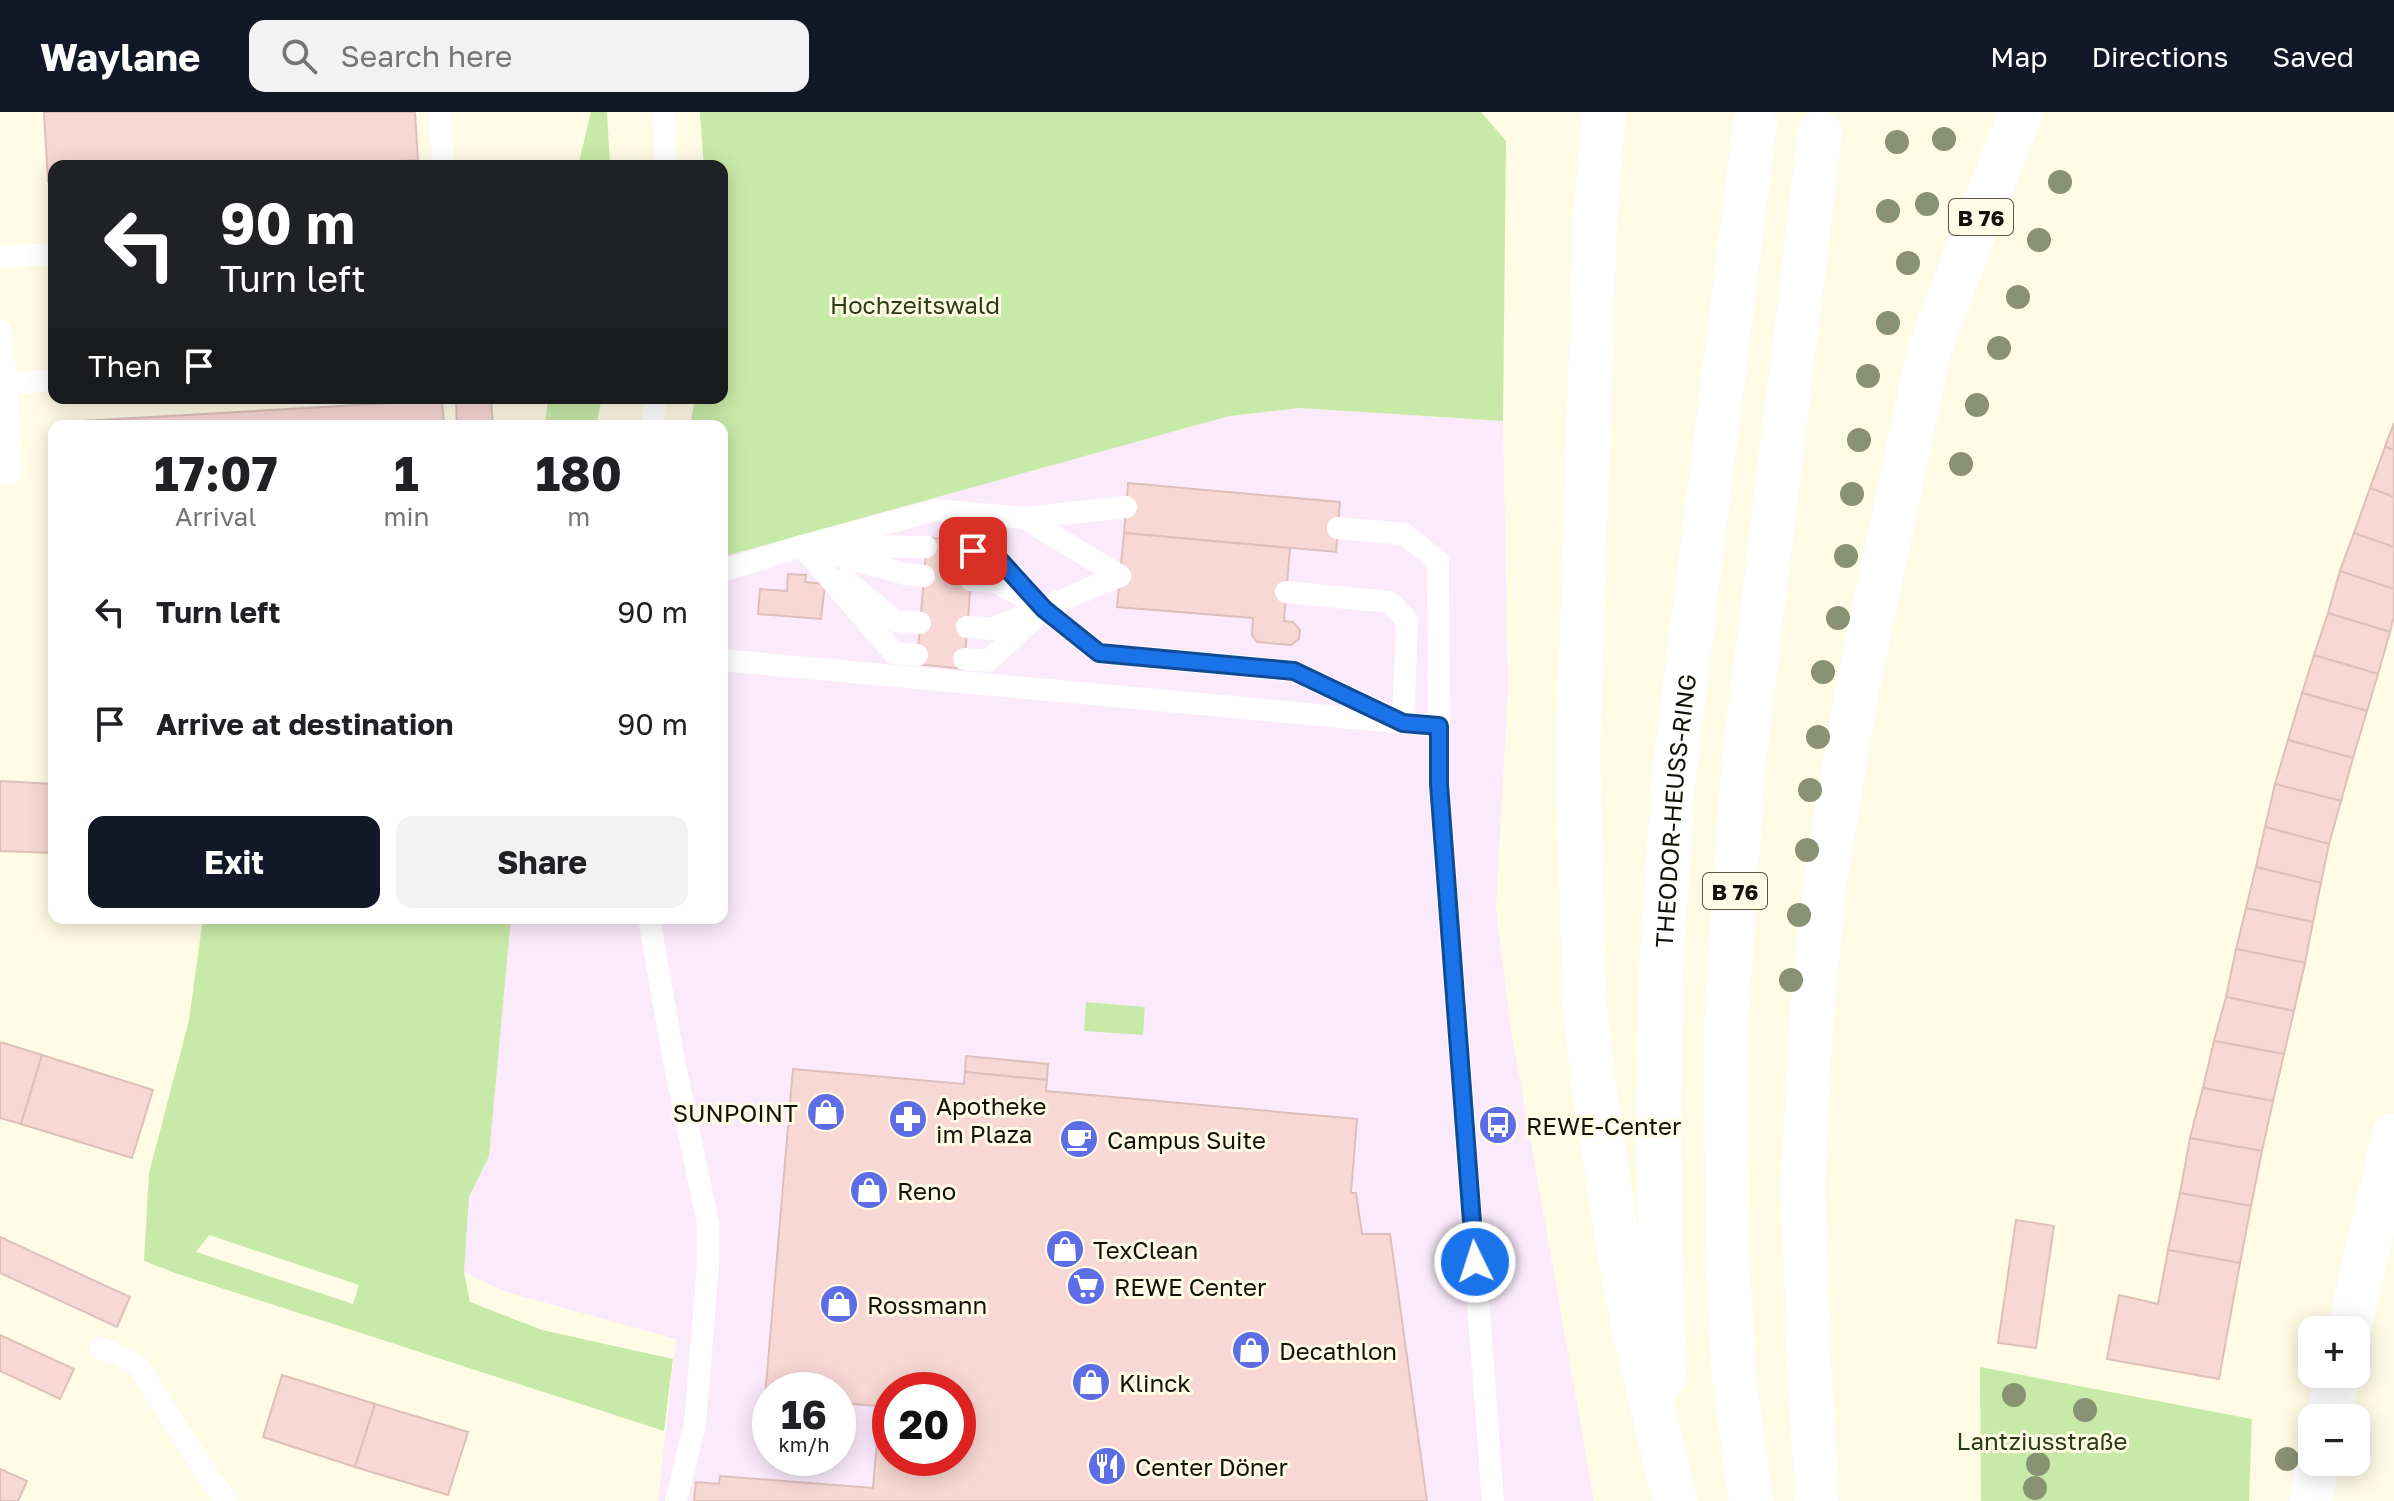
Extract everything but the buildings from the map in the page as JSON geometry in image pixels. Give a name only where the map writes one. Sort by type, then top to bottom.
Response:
[{"type":"main road","name":"B 76","points":[[1604,112],[1595,223],[1578,752],[1584,998],[1593,1081],[1618,1245],[1633,1326],[1676,1501]]},
{"type":"main road","name":"B 76","points":[[1817,1501],[1803,1186],[1811,1022],[1824,890],[1855,700],[1928,355],[2021,112]]},
{"type":"main road","name":"THEODOR-HEUSS-RING","points":[[1676,1501],[1664,1365],[1660,1254],[1659,1112],[1664,925],[1674,774],[1755,124]]},
{"type":"main road","name":"B 76","points":[[1751,1501],[1733,1362],[1727,1245],[1726,1026],[1743,770],[1820,133]]},
{"type":"main road","points":[[2352,1316],[2394,1135]]},
{"type":"main road","points":[[2311,1501],[2315,1476]]},
{"type":"lane","points":[[440,112],[443,160]]},
{"type":"lane","points":[[664,112],[666,160]]},
{"type":"lane","points":[[0,257],[48,254]]},
{"type":"lane","points":[[0,330],[7,384],[11,473],[0,474]]},
{"type":"lane","points":[[7,384],[48,381]]},
{"type":"lane","points":[[728,569],[936,510],[1024,518],[1126,507]]},
{"type":"lane","points":[[967,627],[992,629],[1120,576],[1024,518]]},
{"type":"lane","points":[[1338,528],[1404,534],[1438,561],[1439,784],[1493,1501]]},
{"type":"lane","points":[[802,546],[926,547]]},
{"type":"lane","points":[[802,546],[905,574],[924,576]]},
{"type":"lane","points":[[802,546],[896,621],[920,623]]},
{"type":"lane","points":[[802,546],[894,653],[917,655]]},
{"type":"lane","points":[[973,551],[993,553],[1044,609],[1099,653],[1294,671],[1403,723]]},
{"type":"lane","points":[[971,580],[996,582],[1044,609]]},
{"type":"lane","points":[[1286,592],[1389,602],[1407,620],[1403,723]]},
{"type":"lane","points":[[964,659],[988,661],[1044,609]]},
{"type":"lane","points":[[728,661],[1439,726]]},
{"type":"lane","points":[[650,924],[664,1011],[708,1223],[708,1265],[695,1424],[676,1501]]},
{"type":"lane","points":[[100,1348],[137,1364],[209,1478],[228,1501]]},
{"type":"shaded area","points":[[1300,408],[1503,421],[1508,689],[1496,908],[1510,1023],[1594,1501],[658,1501],[676,1339],[506,1292],[464,1272],[469,1197],[489,1156],[510,924],[728,924],[728,555],[1229,416]]},
{"type":"green space","points":[[591,112],[607,112],[610,160],[579,160]]},
{"type":"green space","name":"Hochzeitswald","points":[[700,112],[1481,112],[1506,141],[1503,421],[1300,408],[1229,416],[728,555],[728,420],[691,420],[694,404],[728,404],[728,160],[704,160]]},
{"type":"green space","points":[[547,404],[601,404],[597,420],[546,420]]},
{"type":"green space","points":[[202,924],[510,924],[489,1156],[469,1197],[464,1272],[470,1302],[542,1330],[673,1359],[664,1431],[144,1261],[149,1173],[189,1020]],"holes":[[[209,1235],[359,1285],[353,1304],[196,1252]]]},
{"type":"green space","points":[[1086,1002],[1145,1007],[1143,1035],[1084,1031]]},
{"type":"green space","name":"Lantziusstraße","points":[[1980,1367],[2252,1419],[2249,1501],[1981,1501]]},
{"type":"place","name":"SUNPOINT","points":[[826,1112]]},
{"type":"place","name":"Apotheke im Plaza","points":[[908,1119]]},
{"type":"place","name":"REWE-Center","points":[[1498,1125]]},
{"type":"place","name":"Campus Suite","points":[[1079,1139]]},
{"type":"place","name":"Reno","points":[[869,1190]]},
{"type":"place","name":"TexClean","points":[[1065,1249]]},
{"type":"place","name":"REWE Center","points":[[1086,1286]]},
{"type":"place","name":"Rossmann","points":[[839,1304]]},
{"type":"place","name":"Decathlon","points":[[1251,1350]]},
{"type":"place","name":"Klinck","points":[[1091,1382]]},
{"type":"place","name":"Center Döner","points":[[1107,1466]]},
{"type":"route","points":[[973,551],[993,553],[1044,609],[1099,653],[1294,671],[1403,723],[1439,726],[1439,784],[1475,1262]]}]
